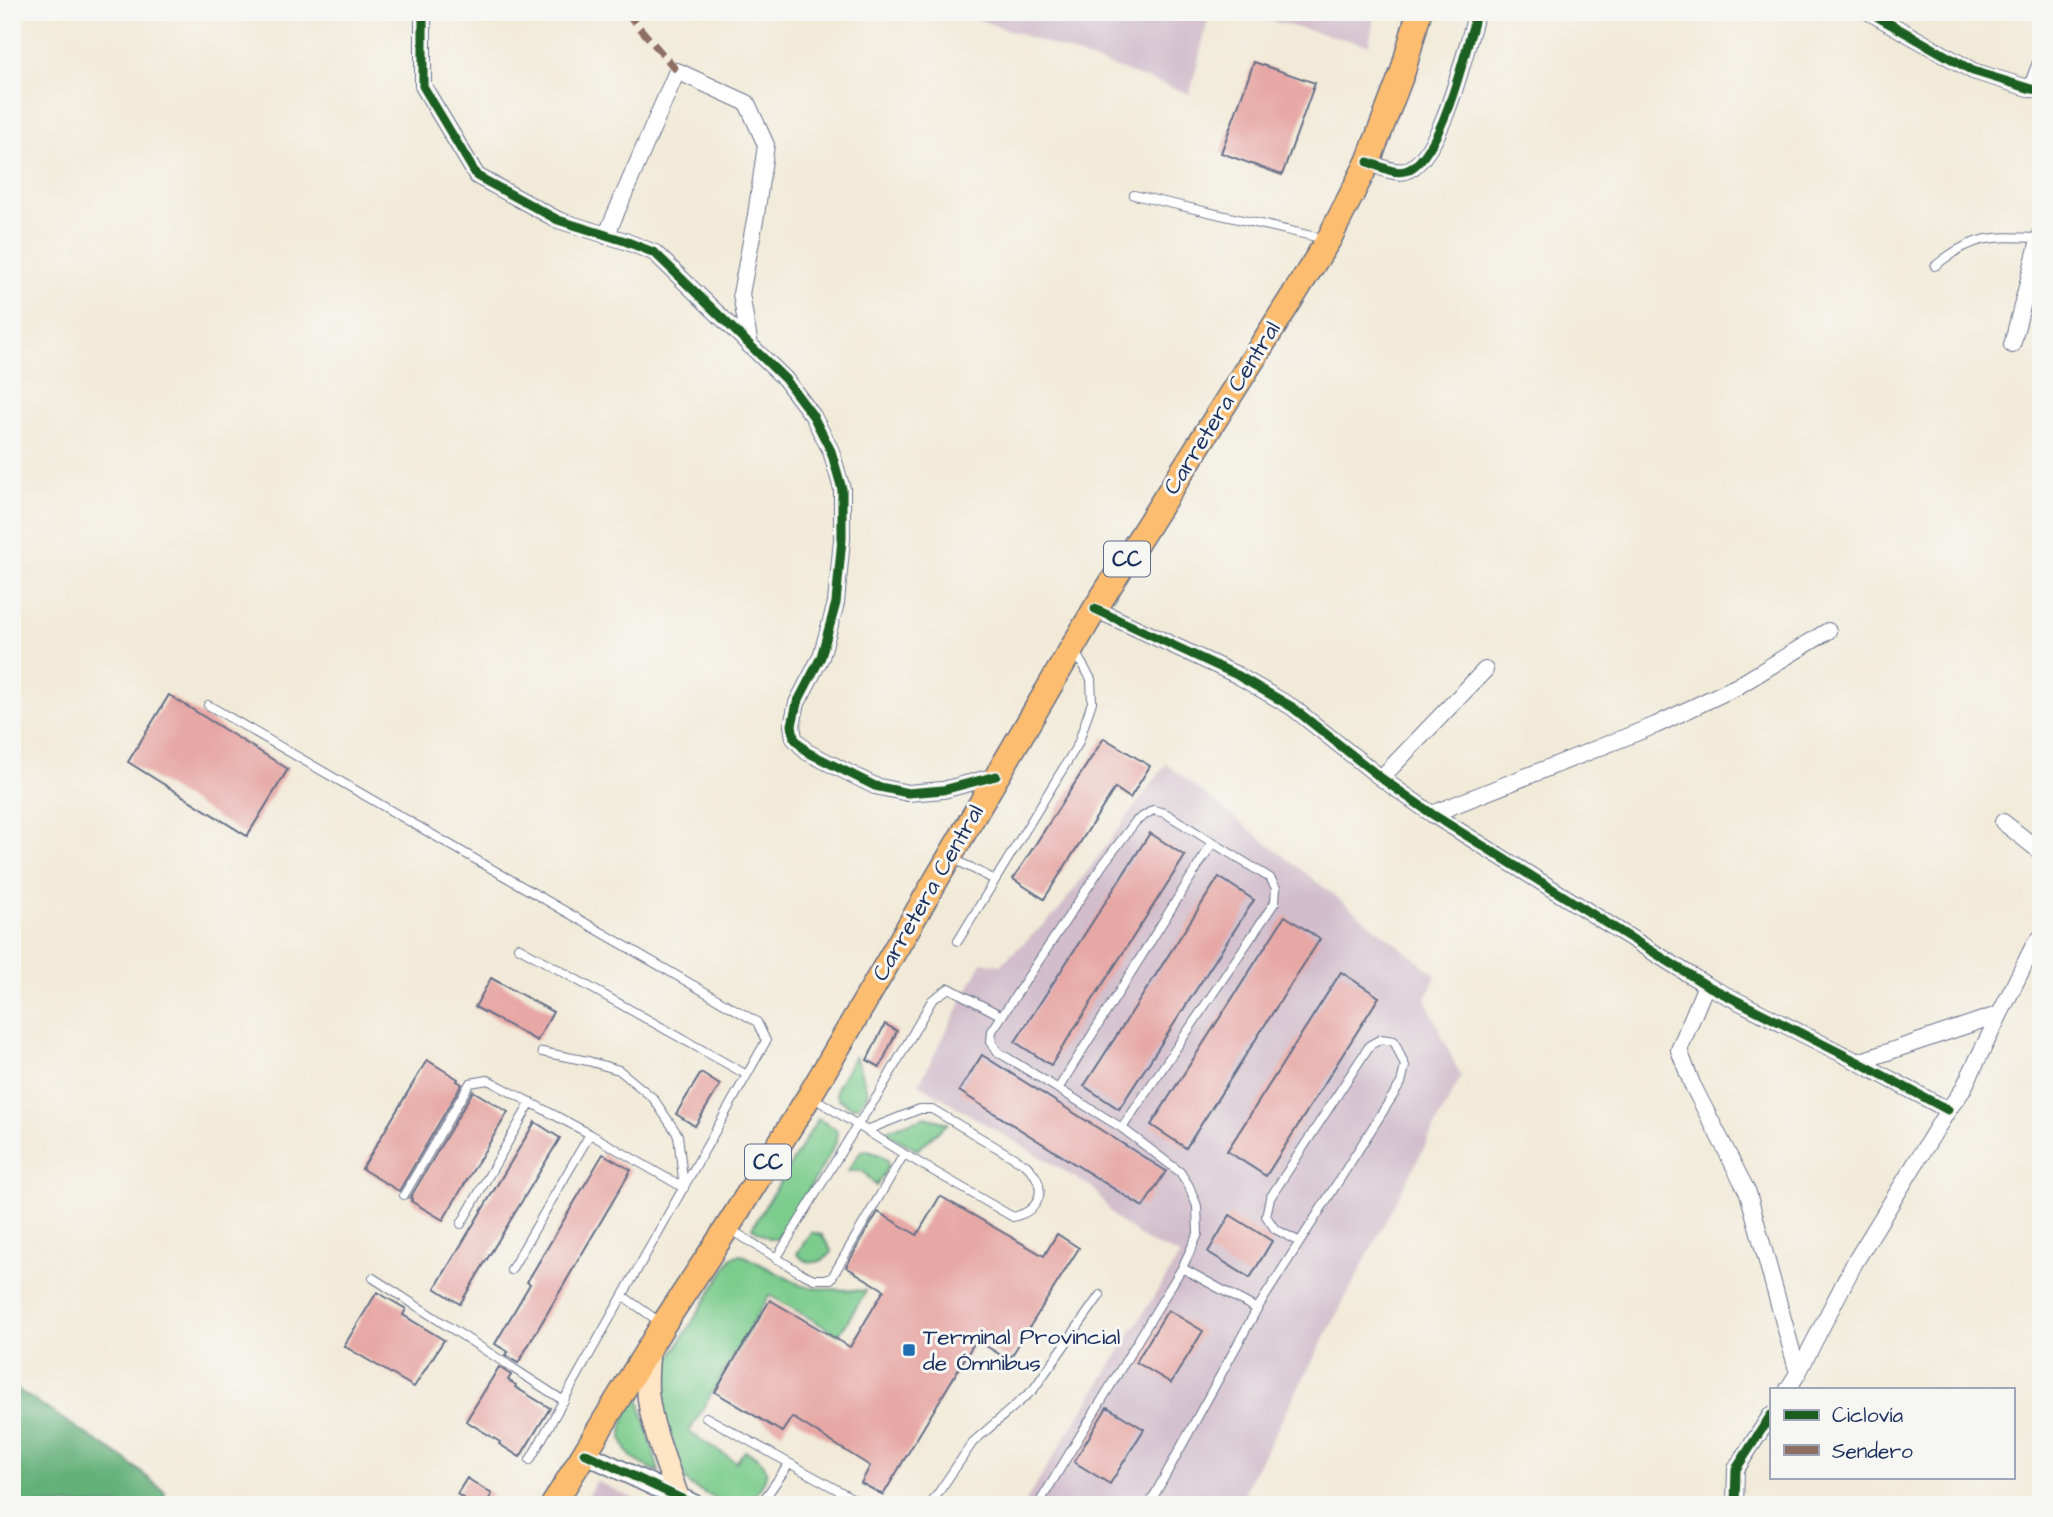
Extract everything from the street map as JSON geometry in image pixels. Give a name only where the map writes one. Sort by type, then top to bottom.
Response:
[{"type":"main road","name":"Carretera Central","points":[[553,1505],[663,1325],[810,1095],[1096,609],[1329,239],[1368,162],[1403,71],[1419,12]]},
{"type":"main road","points":[[649,1351],[646,1380],[656,1430],[686,1501]]},
{"type":"street","points":[[423,12],[423,86],[477,176],[558,220],[654,253],[785,379],[813,416],[831,451],[842,489],[842,539],[835,603],[821,657],[797,703],[792,726],[794,738],[807,752],[875,786],[908,793],[943,790],[996,776]]},
{"type":"street","points":[[1368,162],[1396,172],[1406,171],[1421,161],[1441,129],[1476,12]]},
{"type":"street","points":[[1869,12],[1973,71],[2036,89],[2041,62]]},
{"type":"street","points":[[606,236],[677,71],[747,103],[766,145],[757,215],[741,294],[750,346]]},
{"type":"street","points":[[2012,345],[2040,235]]},
{"type":"street","points":[[1096,609],[1248,681],[1292,707],[1381,778],[1432,814],[1706,985],[1948,1110]]},
{"type":"street","points":[[1432,814],[1656,725],[1738,686],[1828,631]]},
{"type":"street","points":[[1381,778],[1485,670]]},
{"type":"street","points":[[2003,821],[2041,852]]},
{"type":"street","points":[[1789,1388],[1855,1262],[1962,1091],[2033,947],[2041,937]]},
{"type":"street","points":[[1706,985],[1679,1050],[1692,1084],[1748,1193],[1798,1373]]},
{"type":"street","points":[[1858,1062],[2000,1014]]},
{"type":"street","points":[[1735,1505],[1737,1469],[1770,1417]]},
{"type":"street","points":[[584,1453],[686,1501]]},
{"type":"lane","points":[[1134,195],[1329,239]]},
{"type":"lane","points":[[1935,266],[1966,244],[1994,237],[2040,235]]},
{"type":"lane","points":[[958,941],[1077,744],[1092,702],[1091,678],[1073,649]]},
{"type":"lane","points":[[208,705],[757,1022],[766,1041],[530,1460]]},
{"type":"lane","points":[[1038,1505],[1182,1268],[1198,1234],[1197,1206],[1180,1172],[1122,1128],[998,1052],[991,1042],[992,1031],[1104,863],[1136,821],[1153,810],[1165,813],[1269,878],[1276,888],[1275,902],[1122,1128]]},
{"type":"lane","points":[[1058,1089],[1213,842]]},
{"type":"lane","points":[[949,856],[995,880]]},
{"type":"lane","points":[[518,947],[747,1075]]},
{"type":"lane","points":[[776,1259],[878,1095],[932,1000],[949,988],[1002,1016]]},
{"type":"lane","points":[[1149,1505],[1257,1309],[1401,1083],[1405,1066],[1394,1041],[1381,1039],[1370,1045],[1270,1198],[1266,1216],[1275,1229],[1300,1241]]},
{"type":"lane","points":[[542,1052],[589,1060],[619,1070],[653,1098],[678,1135],[684,1188]]},
{"type":"lane","points":[[404,1195],[470,1083],[488,1080],[684,1188]]},
{"type":"lane","points":[[810,1095],[904,1154],[1013,1217],[1026,1214],[1034,1207],[1040,1184],[1037,1175],[1026,1165],[932,1109],[920,1109],[867,1130]]},
{"type":"lane","points":[[461,1224],[531,1102]]},
{"type":"lane","points":[[510,1270],[590,1134]]},
{"type":"lane","points":[[727,1228],[814,1279],[831,1279],[904,1154]]},
{"type":"lane","points":[[1182,1268],[1257,1309]]},
{"type":"lane","points":[[373,1278],[565,1401]]},
{"type":"lane","points":[[930,1505],[973,1442],[1033,1390],[1100,1294]]},
{"type":"lane","points":[[623,1296],[663,1325]]},
{"type":"lane","points":[[706,1417],[853,1499]]},
{"type":"lane","points":[[760,1505],[789,1464]]},
{"type":"shaded area","points":[[957,12],[1210,12],[1190,94]]},
{"type":"shaded area","points":[[1234,12],[1375,12],[1369,45]]},
{"type":"shaded area","points":[[1166,764],[1436,975],[1426,1000],[1461,1077],[1244,1492],[1273,1505],[1023,1505],[1180,1255],[1148,1242],[1114,1217],[1094,1189],[919,1084],[982,962],[1000,965],[1058,911]]},
{"type":"shaded area","points":[[596,1481],[647,1505],[582,1505]]},
{"type":"green space","points":[[855,1056],[868,1093],[858,1106],[851,1107],[838,1098],[836,1092]]},
{"type":"green space","points":[[925,1117],[948,1123],[917,1150],[884,1131]]},
{"type":"green space","points":[[818,1119],[835,1128],[836,1143],[785,1231],[776,1239],[771,1239],[752,1228]]},
{"type":"green space","points":[[866,1150],[888,1161],[888,1167],[876,1186],[863,1171],[848,1171],[861,1151]]},
{"type":"green space","points":[[811,1232],[822,1235],[832,1252],[820,1261],[806,1261],[797,1254]]},
{"type":"green space","points":[[739,1255],[802,1286],[866,1291],[839,1335],[769,1295],[689,1432],[736,1462],[745,1451],[763,1463],[766,1469],[764,1482],[748,1505],[728,1505],[691,1486],[685,1479],[658,1399],[666,1365],[732,1257]]},
{"type":"green space","points":[[12,1386],[126,1460],[165,1492],[163,1505],[12,1505]]},
{"type":"green space","points":[[637,1392],[659,1472],[633,1458],[625,1447],[623,1423]]},
{"type":"building","points":[[1254,62],[1315,83],[1282,175],[1221,153]]},
{"type":"building","points":[[169,695],[288,769],[247,836],[128,762]]},
{"type":"building","points":[[1104,738],[1150,766],[1130,798],[1115,788],[1044,899],[1013,879]]},
{"type":"building","points":[[1150,833],[1185,856],[1051,1065],[1015,1042]]},
{"type":"building","points":[[1219,877],[1254,900],[1119,1109],[1084,1086]]},
{"type":"building","points":[[1285,916],[1320,939],[1186,1148],[1151,1125]]},
{"type":"building","points":[[1341,972],[1379,997],[1266,1176],[1227,1151]]},
{"type":"building","points":[[491,978],[553,1012],[537,1041],[475,1007]]},
{"type":"building","points":[[885,1024],[897,1031],[880,1067],[867,1060]]},
{"type":"building","points":[[982,1055],[1166,1171],[1143,1207],[959,1091]]},
{"type":"building","points":[[427,1060],[462,1084],[399,1191],[362,1169]]},
{"type":"building","points":[[701,1073],[720,1085],[695,1126],[676,1114]]},
{"type":"building","points":[[473,1091],[508,1112],[443,1220],[410,1198]]},
{"type":"building","points":[[535,1122],[560,1138],[460,1304],[435,1288]]},
{"type":"building","points":[[603,1154],[631,1170],[518,1363],[505,1355],[508,1352],[495,1344],[530,1284],[527,1282]]},
{"type":"building","name":"Terminal Provincial de Ómnibus","points":[[940,1196],[1044,1256],[1057,1234],[1079,1248],[1009,1360],[976,1340],[883,1495],[861,1483],[870,1466],[792,1417],[782,1432],[715,1392],[770,1300],[850,1347],[884,1290],[846,1267],[867,1230],[878,1212],[917,1235]]},
{"type":"building","points":[[1230,1215],[1272,1241],[1250,1278],[1208,1252]]},
{"type":"building","points":[[377,1292],[406,1309],[403,1315],[444,1340],[414,1387],[344,1346]]},
{"type":"building","points":[[1168,1310],[1203,1331],[1171,1383],[1136,1362]]},
{"type":"building","points":[[499,1367],[511,1375],[508,1380],[516,1385],[515,1387],[550,1408],[520,1457],[466,1421]]},
{"type":"building","points":[[1107,1407],[1144,1429],[1110,1484],[1074,1462]]},
{"type":"building","points":[[467,1478],[492,1494],[485,1505],[473,1505],[457,1494]]},
{"type":"marked path","points":[[626,12],[677,71]]},
{"type":"cycle path","points":[[423,12],[423,86],[477,176],[558,220],[655,253],[785,379],[813,416],[831,451],[842,489],[842,539],[836,603],[821,657],[797,703],[792,725],[794,738],[807,752],[875,786],[908,793],[943,790],[996,776]]},
{"type":"cycle path","points":[[1368,162],[1401,172],[1418,163],[1429,149],[1448,107],[1476,12]]},
{"type":"cycle path","points":[[1869,12],[1973,71],[2041,90]]},
{"type":"cycle path","points":[[1095,609],[1237,675],[1292,707],[1381,778],[1432,814],[1706,985],[1948,1110]]},
{"type":"cycle path","points":[[1735,1505],[1736,1469],[1770,1417]]},
{"type":"cycle path","points":[[584,1453],[695,1505]]},
{"type":"place","name":"Terminal Provincial de Ómnibus","points":[[909,1350]]}]
